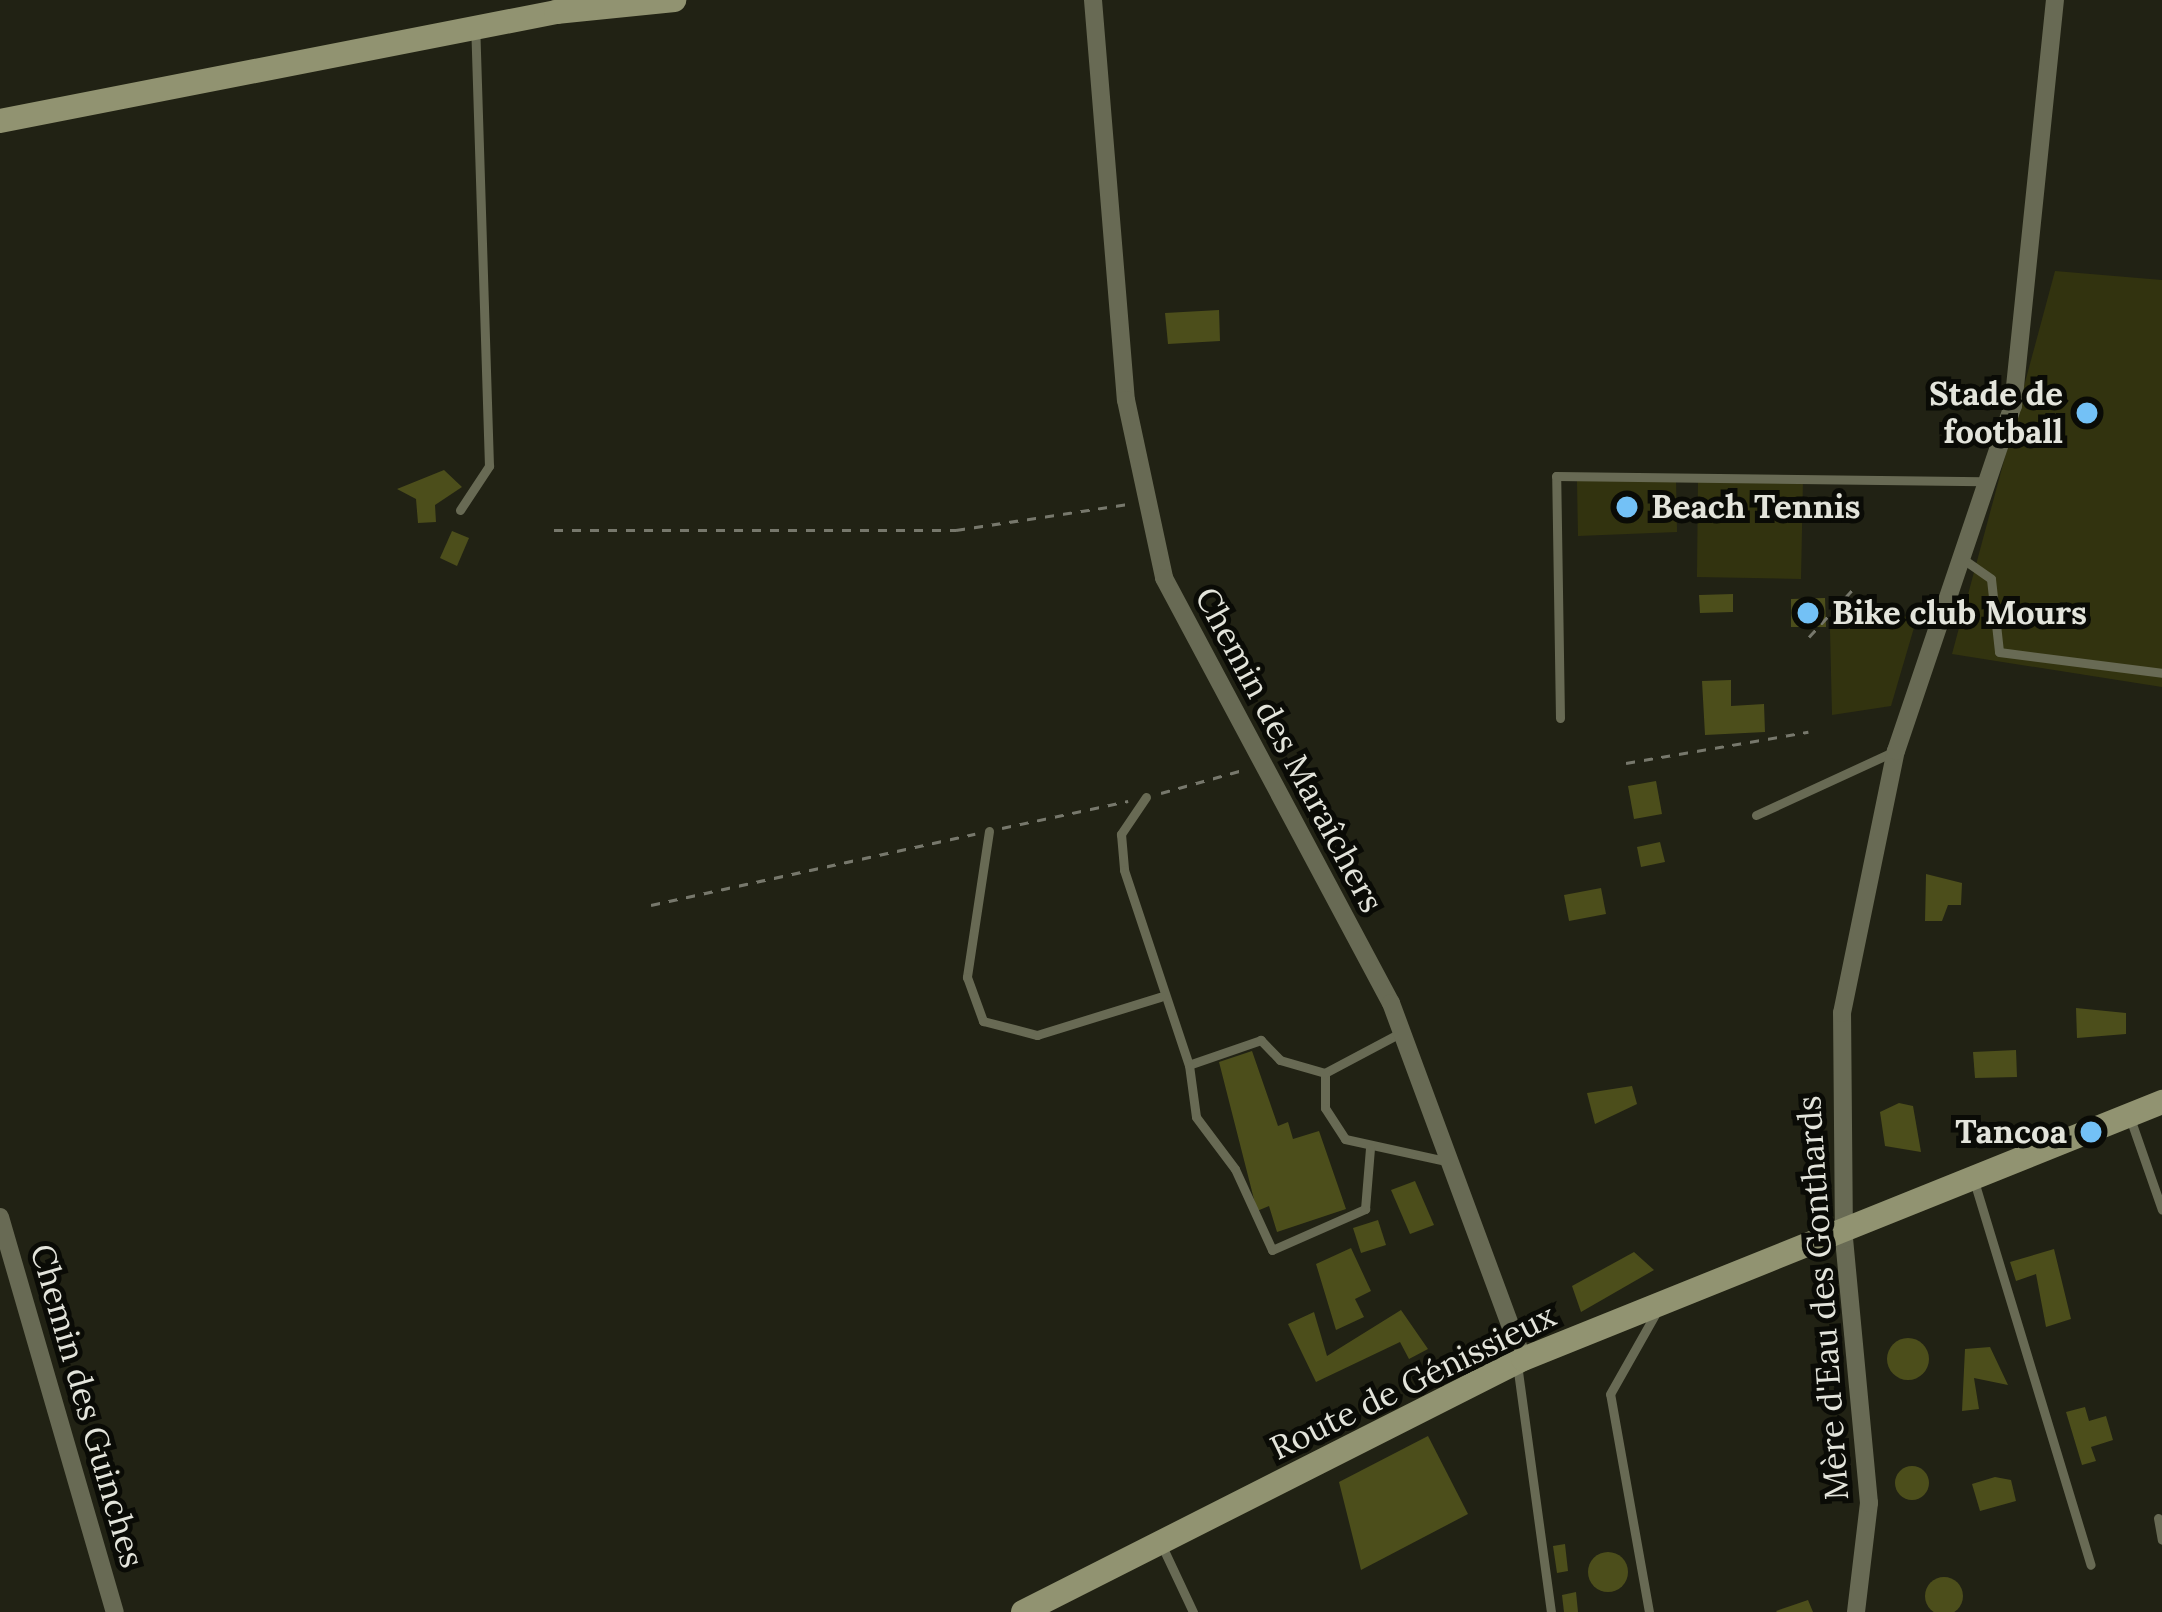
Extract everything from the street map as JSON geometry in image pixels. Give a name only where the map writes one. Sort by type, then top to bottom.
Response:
[{"type":"street","points":[[0,121],[475,28],[674,0]]},
{"type":"street","name":"Chemin des Maraîchers","points":[[1094,0],[1126,400],[1164,578],[1256,764],[1402,1032],[1520,1360]]},
{"type":"street","name":"Mère d'Eau des Gonthards","points":[[1856,1612],[1868,1503],[1844,1239],[1843,1013],[1896,751],[2029,321],[2055,0]]},
{"type":"street","name":"Route de Génissieux","points":[[1023,1612],[1520,1360],[1844,1239],[2162,1102]]},
{"type":"street","name":"Chemin des Guinches","points":[[0,1217],[115,1612]]},
{"type":"lane","points":[[460,510],[489,466],[475,28]]},
{"type":"lane","points":[[1560,718],[1556,476],[1982,481]]},
{"type":"lane","points":[[1955,554],[1991,579],[1999,652],[2162,673]]},
{"type":"lane","points":[[1756,815],[1896,751]]},
{"type":"lane","points":[[1146,797],[1121,834],[1160,998],[1189,1065],[1196,1117],[1235,1169],[1272,1250],[1365,1209],[1370,1148]]},
{"type":"lane","points":[[989,831],[967,976],[983,1021],[1037,1035],[1160,998]]},
{"type":"lane","points":[[1189,1065],[1261,1040],[1280,1060],[1325,1073],[1402,1032]]},
{"type":"lane","points":[[1325,1073],[1325,1108],[1346,1139],[1370,1148],[1450,1162]]},
{"type":"lane","points":[[2129,1117],[2162,1210]]},
{"type":"lane","points":[[1974,1181],[2091,1565]]},
{"type":"lane","points":[[1649,1612],[1610,1394],[1657,1311]]},
{"type":"lane","points":[[1520,1360],[1551,1612]]},
{"type":"lane","points":[[2158,1518],[2162,1540]]},
{"type":"lane","points":[[1161,1545],[1193,1612]]},
{"type":"path","points":[[554,530],[956,530],[1148,501]]},
{"type":"path","points":[[1810,637],[1856,587]]},
{"type":"path","points":[[1625,763],[1808,732]]},
{"type":"path","points":[[651,905],[1146,797],[1256,764]]},
{"type":"shaded area","name":"Stade de football","points":[[2055,271],[2162,280],[2162,687],[1952,654]]},
{"type":"shaded area","name":"Beach Tennis","points":[[1676,477],[1677,532],[1578,536],[1577,481]]},
{"type":"shaded area","points":[[1698,478],[1803,479],[1801,579],[1697,577]]},
{"type":"shaded area","points":[[1918,614],[1891,706],[1832,715],[1830,629]]},
{"type":"building","points":[[1219,310],[1220,341],[1168,344],[1165,313]]},
{"type":"building","points":[[444,470],[462,487],[435,505],[436,522],[418,523],[416,499],[397,489]]},
{"type":"building","points":[[452,531],[469,538],[457,566],[440,558]]},
{"type":"building","points":[[1733,594],[1733,612],[1700,613],[1699,595]]},
{"type":"building","name":"Bike club Mours","points":[[1825,598],[1826,627],[1791,627],[1791,599]]},
{"type":"building","points":[[2066,610],[2067,625],[1999,627],[1998,611]]},
{"type":"building","points":[[1731,680],[1731,706],[1764,704],[1765,732],[1705,735],[1702,681]]},
{"type":"building","points":[[1656,781],[1662,814],[1634,819],[1628,786]]},
{"type":"building","points":[[1660,842],[1665,862],[1641,867],[1637,847]]},
{"type":"building","points":[[1926,874],[1962,883],[1961,905],[1948,905],[1942,921],[1925,921]]},
{"type":"building","points":[[1601,888],[1606,914],[1569,921],[1564,895]]},
{"type":"building","points":[[2076,1008],[2126,1013],[2126,1034],[2077,1038]]},
{"type":"building","points":[[2016,1050],[2017,1077],[1975,1078],[1973,1052]]},
{"type":"building","points":[[1252,1051],[1278,1126],[1288,1122],[1293,1139],[1319,1131],[1346,1209],[1277,1232],[1269,1206],[1257,1211],[1219,1062]]},
{"type":"building","points":[[1632,1086],[1637,1104],[1595,1124],[1587,1093]]},
{"type":"building","points":[[1899,1103],[1913,1106],[1921,1152],[1885,1146],[1880,1112]]},
{"type":"building","points":[[1415,1181],[1434,1225],[1410,1234],[1391,1190]]},
{"type":"building","points":[[1378,1220],[1386,1245],[1361,1253],[1353,1228]]},
{"type":"building","points":[[1351,1248],[1371,1291],[1355,1299],[1364,1317],[1336,1330],[1316,1264]]},
{"type":"building","points":[[2054,1249],[2071,1319],[2046,1327],[2036,1274],[2016,1281],[2010,1262]]},
{"type":"building","points":[[1634,1252],[1654,1270],[1581,1312],[1572,1286]]},
{"type":"building","points":[[1401,1310],[1428,1349],[1409,1359],[1400,1342],[1316,1382],[1288,1324],[1314,1312],[1327,1356]]},
{"type":"building","points":[[1908,1338],[1923,1344],[1929,1359],[1923,1374],[1908,1380],[1893,1374],[1887,1359],[1893,1344]]},
{"type":"building","points":[[1990,1347],[2008,1385],[1974,1378],[1979,1409],[1962,1411],[1965,1349]]},
{"type":"building","points":[[2085,1407],[2089,1421],[2106,1416],[2113,1440],[2091,1447],[2096,1461],[2082,1465],[2066,1412]]},
{"type":"building","points":[[1428,1436],[1468,1514],[1361,1570],[1339,1482]]},
{"type":"building","points":[[1912,1466],[1924,1471],[1929,1483],[1924,1495],[1912,1500],[1900,1495],[1895,1483],[1900,1471]]},
{"type":"building","points":[[1995,1477],[2011,1480],[2016,1501],[1980,1511],[1972,1484]]},
{"type":"building","points":[[1565,1544],[1568,1571],[1557,1573],[1553,1546]]},
{"type":"building","points":[[1608,1552],[1622,1558],[1628,1572],[1622,1586],[1608,1592],[1594,1586],[1588,1572],[1594,1558]]},
{"type":"building","points":[[1944,1577],[1958,1582],[1963,1596],[1958,1610],[1944,1615],[1930,1610],[1925,1596],[1930,1582]]},
{"type":"building","points":[[1576,1592],[1578,1612],[1564,1612],[1562,1595]]},
{"type":"building","points":[[1808,1600],[1813,1612],[1776,1611]]},
{"type":"place","name":"Stade de football","points":[[2087,413]]},
{"type":"place","name":"Beach Tennis","points":[[1627,507]]},
{"type":"place","name":"Bike club Mours","points":[[1808,613]]},
{"type":"place","name":"Tancoa","points":[[2091,1132]]}]
